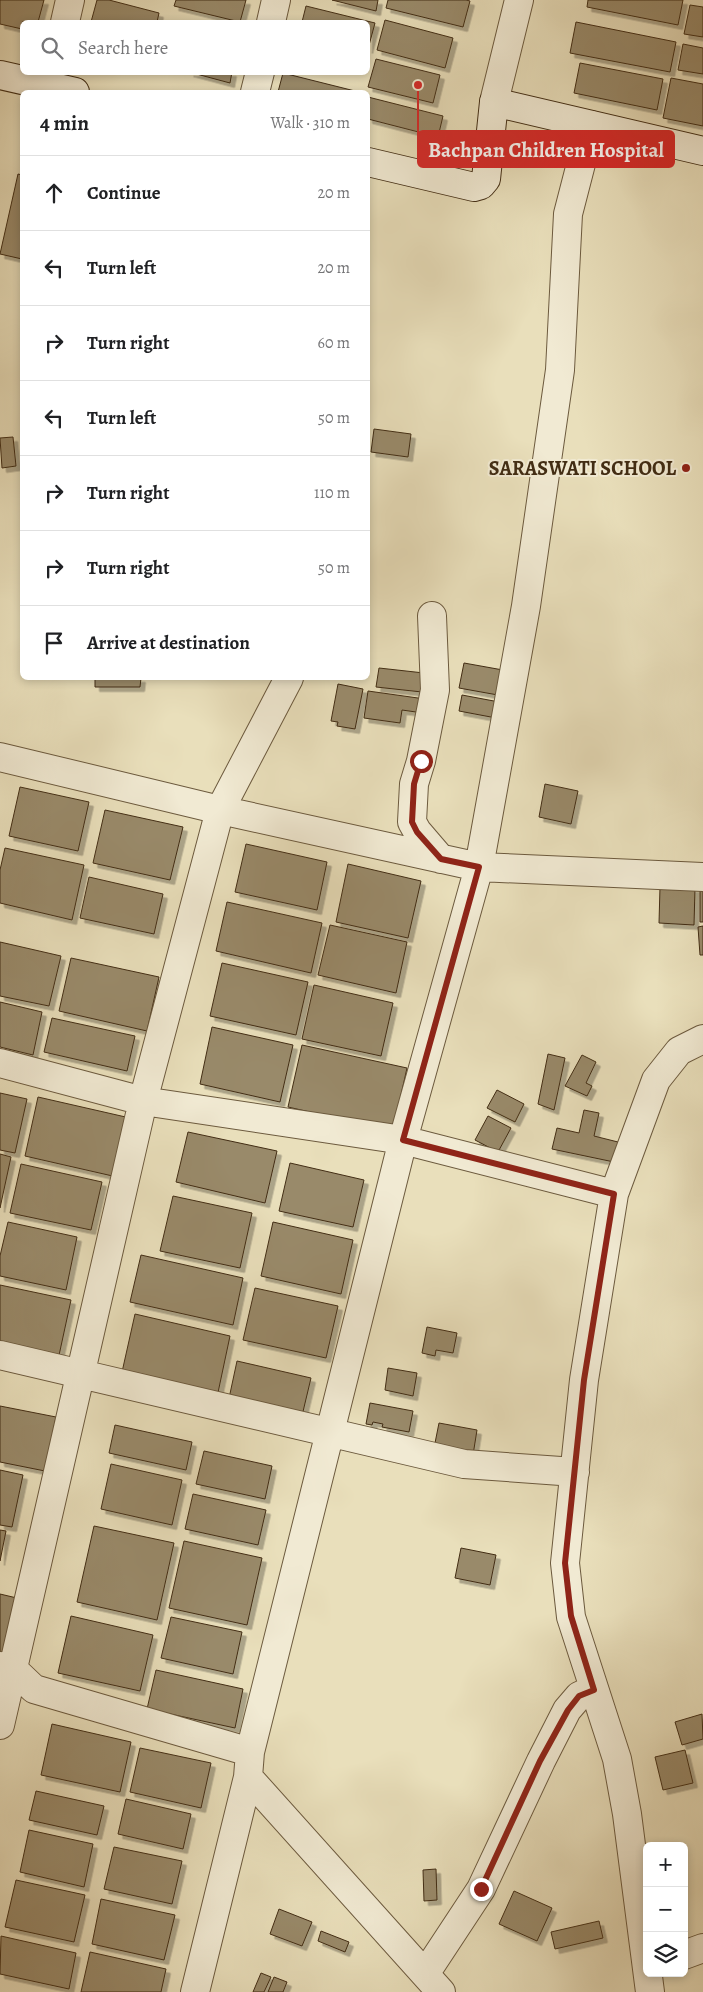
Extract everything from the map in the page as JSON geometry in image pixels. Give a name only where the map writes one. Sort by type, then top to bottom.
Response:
[{"type":"street","points":[[65,20],[70,0]]},
{"type":"street","points":[[271,20],[276,0]]},
{"type":"street","points":[[370,162],[474,187],[481,185],[486,179],[494,102],[519,0]]},
{"type":"street","points":[[0,75],[59,84]]},
{"type":"street","points":[[256,90],[259,75]]},
{"type":"street","points":[[494,102],[703,151]]},
{"type":"street","points":[[195,1992],[403,1140],[479,867],[526,606],[560,370],[568,214],[591,125]]},
{"type":"street","points":[[432,616],[435,690],[421,761],[414,784],[412,822],[417,832],[441,859]]},
{"type":"street","points":[[0,1725],[6,1668],[81,1374],[143,1101],[220,810],[288,680]]},
{"type":"street","points":[[0,757],[220,810],[479,867],[703,877]]},
{"type":"street","points":[[643,1945],[627,1814],[617,1759],[571,1616],[565,1563],[584,1380],[614,1194],[656,1080],[680,1051],[703,1039]]},
{"type":"street","points":[[0,1063],[143,1101],[403,1140],[614,1194]]},
{"type":"street","points":[[0,1355],[464,1464],[575,1472]]},
{"type":"street","points":[[6,1668],[34,1689],[249,1765],[433,1983],[481,1889],[540,1761],[568,1710],[579,1696],[594,1690]]},
{"type":"street","points":[[688,1954],[703,1948]]},
{"type":"street","points":[[647,1977],[650,1992]]},
{"type":"building","points":[[0,0],[44,0],[39,20],[20,20],[20,29],[0,24]]},
{"type":"building","points":[[97,0],[109,0],[159,13],[157,20],[92,20]]},
{"type":"building","points":[[176,0],[246,0],[241,20],[232,20],[174,6]]},
{"type":"building","points":[[332,0],[378,0],[376,11]]},
{"type":"building","points":[[388,0],[470,1],[463,27],[386,8]]},
{"type":"building","points":[[588,0],[683,0],[678,25],[587,7]]},
{"type":"building","points":[[690,5],[703,7],[703,37],[684,34]]},
{"type":"building","points":[[306,6],[363,20],[302,20]]},
{"type":"building","points":[[385,20],[453,38],[445,68],[377,50]]},
{"type":"building","points":[[370,22],[375,23],[370,42]]},
{"type":"building","points":[[576,22],[676,42],[670,72],[570,53]]},
{"type":"building","points":[[683,44],[703,48],[703,74],[678,70]]},
{"type":"building","points":[[376,59],[440,75],[433,103],[368,87]]},
{"type":"building","points":[[580,63],[663,79],[657,110],[574,93]]},
{"type":"building","points":[[200,75],[231,75],[230,83]]},
{"type":"building","points":[[282,75],[291,75],[351,90],[279,90]]},
{"type":"building","points":[[671,78],[703,84],[703,126],[663,118]]},
{"type":"building","points":[[370,98],[443,116],[438,137],[370,120]]},
{"type":"building","points":[[18,174],[20,174],[20,259],[0,254]]},
{"type":"building","points":[[374,429],[411,434],[408,457],[371,452]]},
{"type":"building","points":[[13,437],[16,466],[2,468],[0,438]]},
{"type":"building","points":[[464,663],[514,672],[509,697],[459,688]]},
{"type":"building","points":[[379,668],[424,673],[422,692],[376,687]]},
{"type":"building","points":[[95,680],[141,680],[140,687],[95,687]]},
{"type":"building","points":[[338,684],[363,689],[355,729],[337,726],[338,722],[331,721]]},
{"type":"building","points":[[368,691],[425,699],[423,713],[402,710],[400,723],[364,718]]},
{"type":"building","points":[[462,695],[515,705],[512,721],[459,711]]},
{"type":"building","points":[[545,784],[578,791],[571,824],[539,817]]},
{"type":"building","points":[[20,787],[89,802],[78,851],[9,836]]},
{"type":"building","points":[[105,810],[183,827],[170,880],[93,863]]},
{"type":"building","points":[[246,844],[327,862],[317,910],[235,892]]},
{"type":"building","points":[[5,848],[84,865],[72,920],[0,903],[0,870]]},
{"type":"building","points":[[348,864],[421,881],[408,938],[336,922]]},
{"type":"building","points":[[89,877],[163,894],[154,934],[80,918]]},
{"type":"building","points":[[660,887],[695,888],[694,925],[659,923]]},
{"type":"building","points":[[700,890],[703,890],[703,922],[700,922]]},
{"type":"building","points":[[227,902],[322,923],[311,973],[216,951]]},
{"type":"building","points":[[330,925],[407,942],[396,993],[318,975]]},
{"type":"building","points":[[703,926],[703,955],[700,955],[698,927]]},
{"type":"building","points":[[0,942],[61,956],[49,1006],[0,996]]},
{"type":"building","points":[[71,958],[159,977],[147,1031],[59,1011]]},
{"type":"building","points":[[222,963],[308,982],[296,1035],[210,1016]]},
{"type":"building","points":[[314,985],[393,1003],[381,1056],[302,1039]]},
{"type":"building","points":[[0,1002],[42,1012],[33,1055],[0,1047]]},
{"type":"building","points":[[52,1018],[135,1036],[127,1071],[44,1052]]},
{"type":"building","points":[[212,1027],[293,1045],[280,1102],[200,1084]]},
{"type":"building","points":[[302,1045],[407,1068],[393,1131],[288,1107]]},
{"type":"building","points":[[548,1054],[565,1058],[554,1110],[538,1104]]},
{"type":"building","points":[[582,1055],[596,1062],[586,1083],[592,1086],[587,1096],[565,1086]]},
{"type":"building","points":[[497,1090],[524,1104],[515,1122],[487,1108]]},
{"type":"building","points":[[0,1093],[27,1099],[15,1153],[0,1150]]},
{"type":"building","points":[[38,1097],[130,1118],[117,1177],[25,1156]]},
{"type":"building","points":[[584,1110],[599,1113],[594,1136],[618,1142],[614,1162],[552,1149],[557,1128],[579,1133]]},
{"type":"building","points":[[488,1116],[511,1128],[498,1152],[475,1140]]},
{"type":"building","points":[[188,1132],[277,1151],[265,1203],[176,1182]]},
{"type":"building","points":[[0,1154],[11,1157],[0,1208]]},
{"type":"building","points":[[290,1163],[364,1180],[353,1227],[279,1211]]},
{"type":"building","points":[[21,1164],[102,1182],[91,1230],[10,1213]]},
{"type":"building","points":[[173,1196],[252,1213],[240,1268],[160,1251]]},
{"type":"building","points":[[8,1222],[77,1237],[66,1290],[0,1276],[0,1256]]},
{"type":"building","points":[[273,1222],[353,1240],[341,1294],[261,1276]]},
{"type":"building","points":[[141,1255],[243,1278],[233,1325],[130,1302]]},
{"type":"building","points":[[0,1285],[71,1300],[58,1360],[0,1347]]},
{"type":"building","points":[[255,1288],[338,1306],[326,1358],[243,1340]]},
{"type":"building","points":[[135,1314],[230,1336],[216,1402],[120,1381]]},
{"type":"building","points":[[427,1327],[457,1333],[453,1353],[436,1350],[435,1356],[422,1353]]},
{"type":"building","points":[[237,1361],[311,1378],[301,1420],[228,1403]]},
{"type":"building","points":[[388,1368],[417,1373],[413,1396],[385,1390]]},
{"type":"building","points":[[370,1403],[413,1411],[409,1432],[382,1427],[383,1424],[373,1422],[372,1425],[366,1424]]},
{"type":"building","points":[[0,1406],[56,1417],[45,1471],[0,1462]]},
{"type":"building","points":[[439,1423],[477,1430],[473,1455],[434,1448]]},
{"type":"building","points":[[115,1425],[192,1442],[186,1470],[109,1453]]},
{"type":"building","points":[[204,1451],[272,1466],[265,1499],[196,1484]]},
{"type":"building","points":[[111,1464],[182,1480],[172,1525],[101,1509]]},
{"type":"building","points":[[0,1470],[23,1475],[12,1527],[0,1525]]},
{"type":"building","points":[[193,1494],[266,1510],[258,1545],[185,1529]]},
{"type":"building","points":[[94,1526],[174,1543],[157,1620],[77,1602]]},
{"type":"building","points":[[0,1530],[6,1531],[0,1561]]},
{"type":"building","points":[[184,1541],[262,1558],[247,1625],[169,1608]]},
{"type":"building","points":[[461,1548],[496,1555],[490,1585],[455,1578]]},
{"type":"building","points":[[0,1594],[21,1599],[10,1656],[0,1654]]},
{"type":"building","points":[[71,1616],[153,1635],[140,1691],[58,1673]]},
{"type":"building","points":[[171,1617],[242,1632],[233,1674],[161,1658]]},
{"type":"building","points":[[156,1670],[243,1689],[235,1728],[147,1709]]},
{"type":"building","points":[[702,1714],[703,1739],[682,1745],[675,1722]]},
{"type":"building","points":[[52,1724],[131,1742],[120,1792],[41,1775]]},
{"type":"building","points":[[140,1748],[211,1763],[201,1808],[130,1792]]},
{"type":"building","points":[[685,1750],[693,1783],[663,1790],[655,1757]]},
{"type":"building","points":[[36,1791],[104,1806],[97,1835],[29,1820]]},
{"type":"building","points":[[126,1799],[191,1814],[183,1849],[118,1834]]},
{"type":"building","points":[[29,1830],[93,1844],[84,1887],[20,1872]]},
{"type":"building","points":[[114,1847],[182,1861],[172,1904],[104,1889]]},
{"type":"building","points":[[436,1869],[437,1900],[424,1901],[423,1870]]},
{"type":"building","points":[[16,1880],[85,1895],[74,1942],[5,1927]]},
{"type":"building","points":[[514,1891],[552,1908],[537,1941],[499,1924]]},
{"type":"building","points":[[101,1899],[175,1915],[164,1960],[92,1944]]},
{"type":"building","points":[[279,1909],[312,1922],[302,1946],[270,1934]]},
{"type":"building","points":[[599,1921],[603,1938],[555,1949],[551,1932]]},
{"type":"building","points":[[321,1931],[349,1942],[345,1952],[318,1941]]},
{"type":"building","points":[[1,1936],[76,1953],[69,1989],[0,1974]]},
{"type":"building","points":[[90,1952],[166,1969],[161,1992],[81,1992]]},
{"type":"building","points":[[261,1973],[271,1977],[264,1992],[253,1992]]},
{"type":"building","points":[[274,1977],[287,1982],[283,1992],[268,1992]]},
{"type":"place","name":"Bachpan Children Hospital","points":[[418,85]]},
{"type":"place","name":"SARASWATI SCHOOL","points":[[686,468]]},
{"type":"route","points":[[421,761],[414,784],[412,822],[417,832],[441,859],[479,867],[403,1140],[614,1194],[584,1380],[565,1563],[571,1616],[594,1690],[579,1696],[568,1710],[540,1761],[481,1889]]}]
